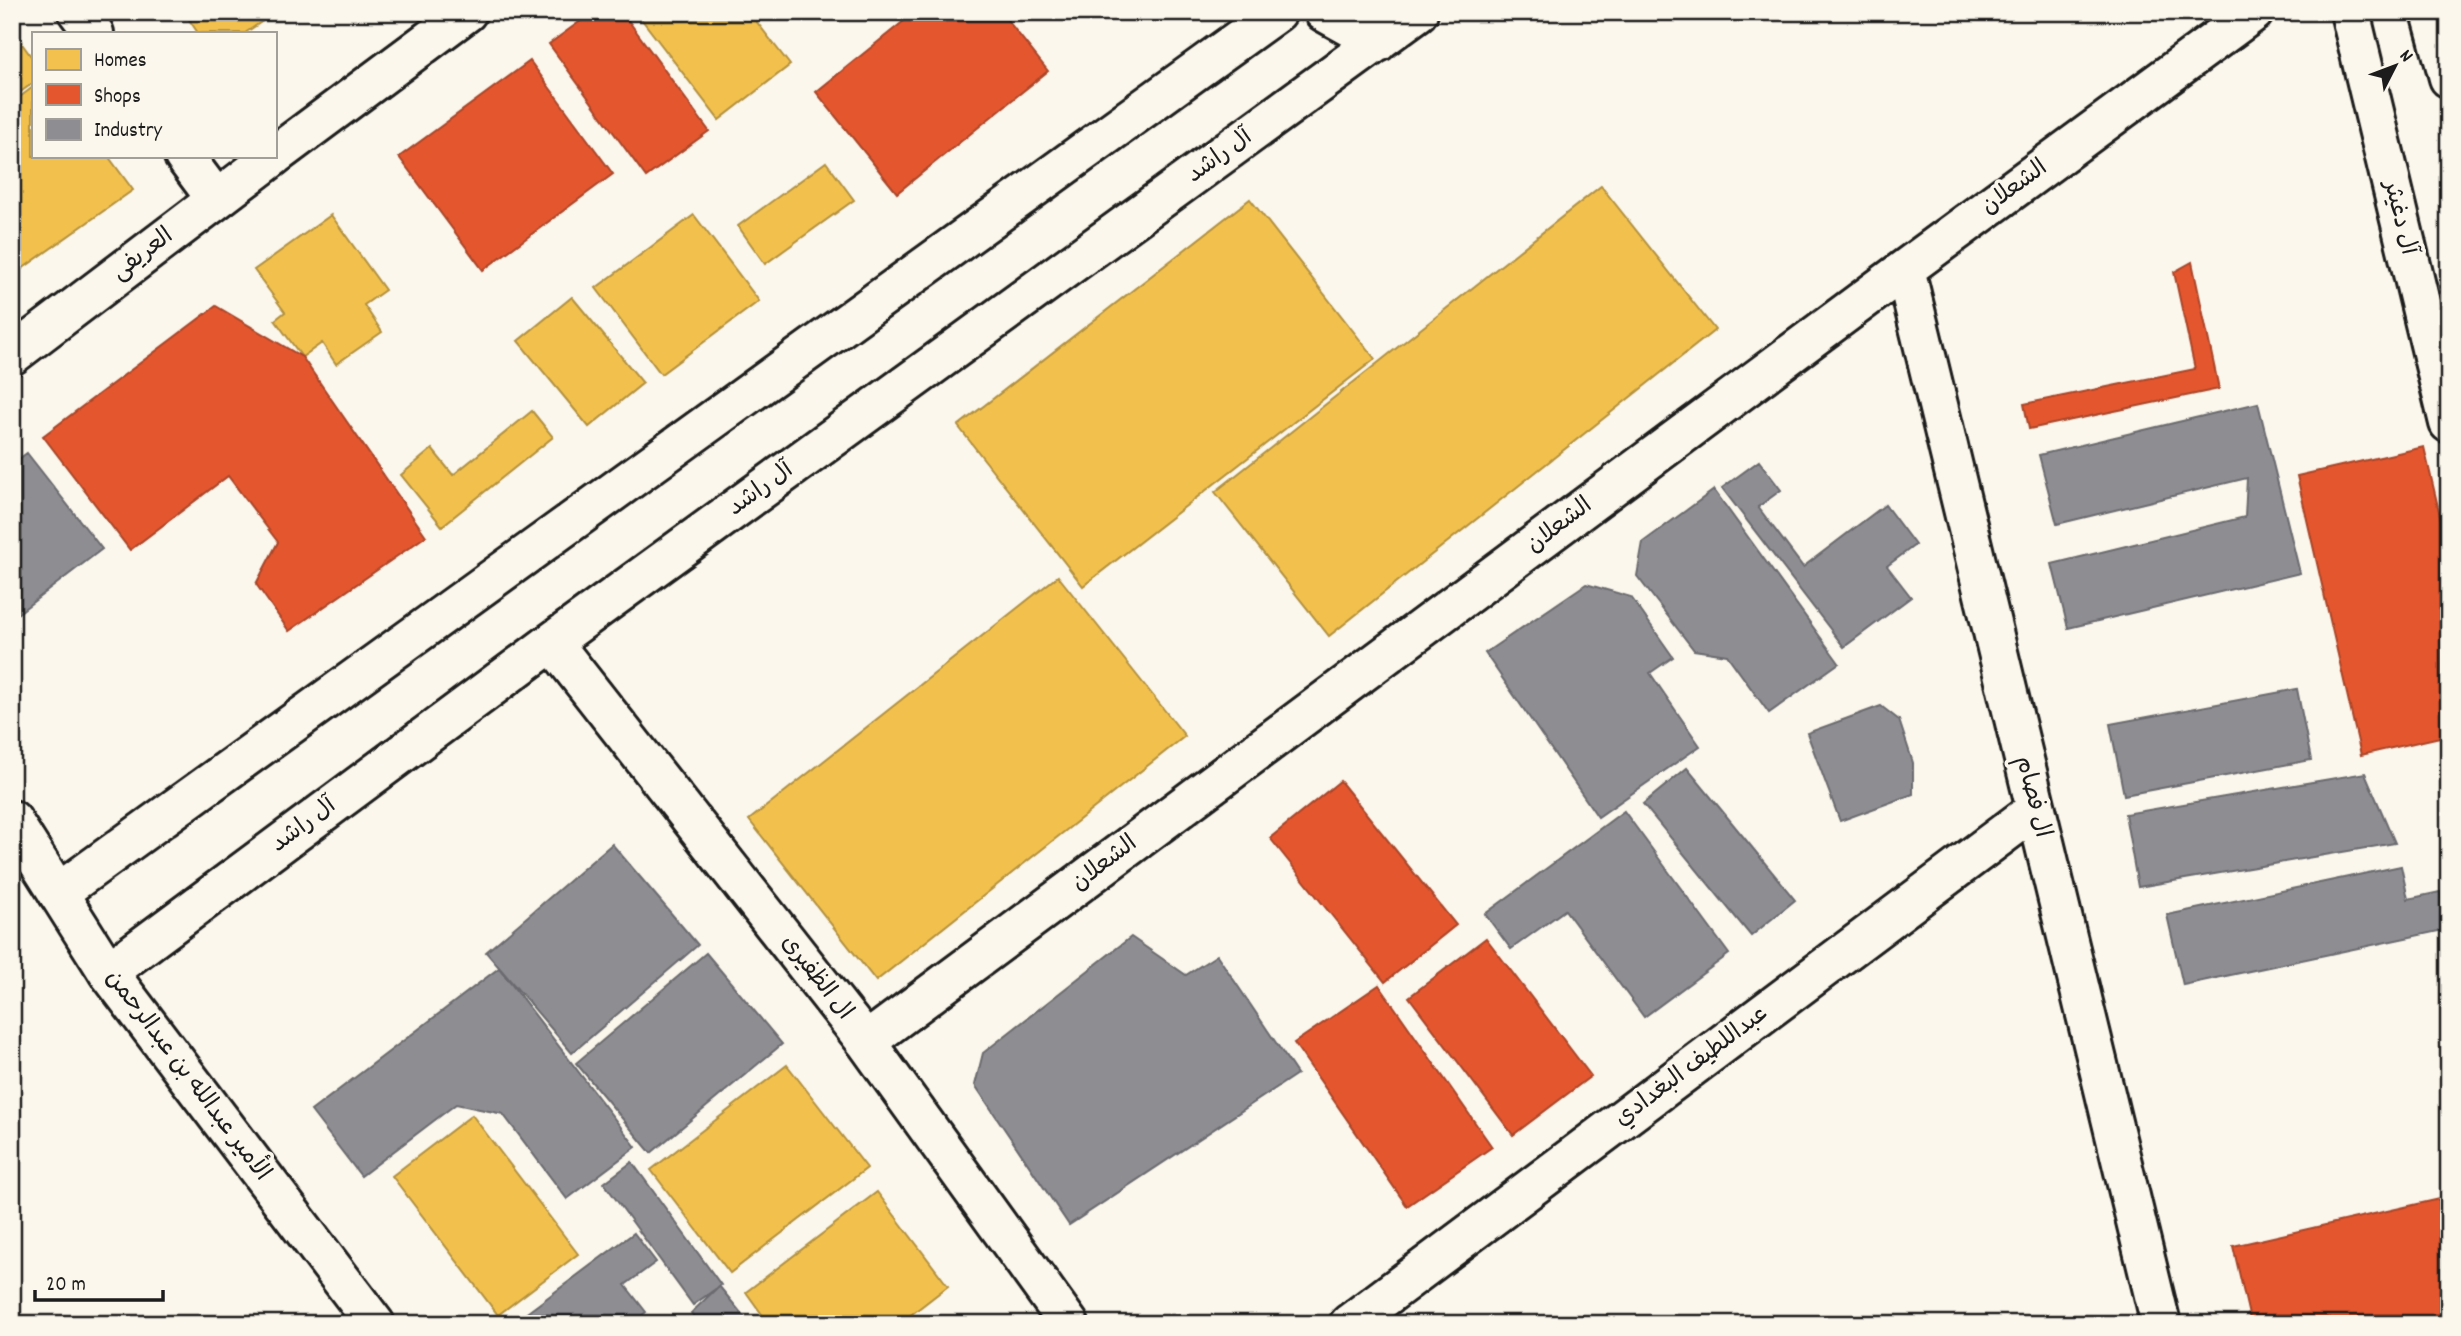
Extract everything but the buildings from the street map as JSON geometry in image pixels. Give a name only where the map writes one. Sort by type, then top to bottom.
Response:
[{"type":"street","points":[[78,12],[92,32]]},
{"type":"street","name":"العريفى","points":[[276,154],[467,12]]},
{"type":"street","points":[[12,845],[58,893],[1277,12]]},
{"type":"street","points":[[1324,12],[1376,27]]},
{"type":"street","name":"آل راشد","points":[[108,972],[1376,27],[1418,12]]},
{"type":"street","name":"الشعلان","points":[[866,1042],[2254,12]]},
{"type":"street","name":"آل دغيثر","points":[[2350,12],[2449,423]]},
{"type":"street","points":[[2431,12],[2449,78]]},
{"type":"street","points":[[185,158],[216,199]]},
{"type":"street","name":"العريفى","points":[[12,355],[270,158]]},
{"type":"street","name":"ال فصام","points":[[1905,269],[2161,1324]]},
{"type":"street","name":"ال الظفيرى","points":[[552,642],[866,1042],[1069,1324]]},
{"type":"street","name":"عبداللطيف البغدادي","points":[[1349,1324],[2035,810]]},
{"type":"street","name":"الأمير عبدالله بن عبدالرحمن","points":[[12,820],[108,972],[375,1324]]}]
